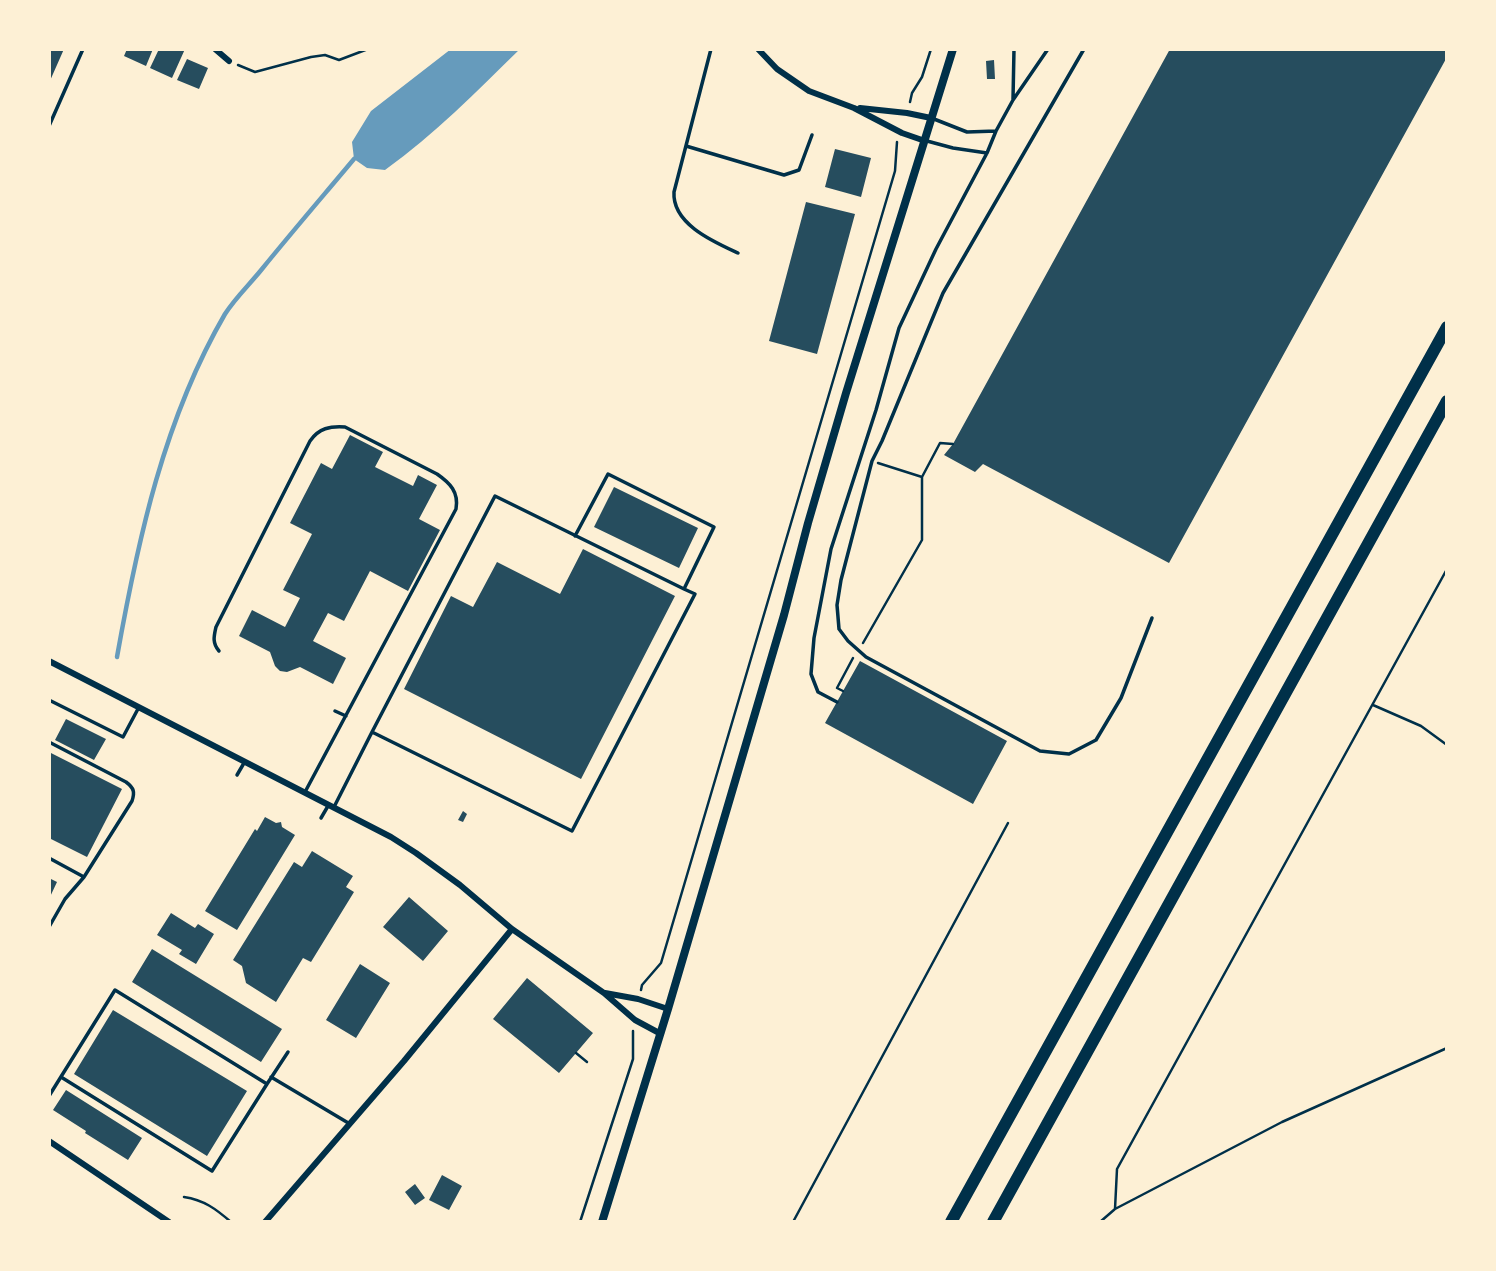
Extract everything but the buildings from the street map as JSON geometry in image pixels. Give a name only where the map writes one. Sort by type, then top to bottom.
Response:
[{"type":"highway","points":[[951,1222],[1447,327]]},
{"type":"highway","points":[[993,1222],[1447,401]]},
{"type":"street","points":[[215,49],[229,61]]},
{"type":"street","points":[[758,49],[777,69],[809,92],[854,108],[902,133],[925,141]]},
{"type":"street","points":[[602,1222],[784,615],[846,393],[953,49]]},
{"type":"street","points":[[854,108],[931,118]]},
{"type":"street","points":[[49,661],[391,837],[460,885],[512,929],[604,993],[635,1020],[660,1034]]},
{"type":"street","points":[[265,1222],[404,1061],[512,929]]},
{"type":"street","points":[[604,993],[638,999],[668,1009]]},
{"type":"street","points":[[49,1141],[169,1222]]},
{"type":"lane","points":[[49,126],[83,49]]},
{"type":"lane","points":[[711,49],[673,202],[679,213],[708,239],[738,253]]},
{"type":"lane","points":[[1013,100],[1014,49]]},
{"type":"lane","points":[[837,702],[818,692],[811,674],[814,638],[831,549],[876,410],[899,328],[996,131],[1013,100],[1048,49]]},
{"type":"lane","points":[[1084,49],[943,293],[872,461],[836,605],[839,629],[866,657],[1040,751],[1069,754],[1096,740],[1121,698],[1152,618]]},
{"type":"lane","points":[[931,118],[967,132],[996,131]]},
{"type":"lane","points":[[686,146],[785,175],[799,170],[811,135]]},
{"type":"lane","points":[[925,141],[987,153]]},
{"type":"lane","points":[[219,651],[213,637],[216,627],[315,433],[334,426],[345,427],[437,474],[454,489],[458,499],[456,509],[304,792]]},
{"type":"lane","points":[[575,536],[608,474],[715,527],[684,589]]},
{"type":"lane","points":[[321,818],[331,806],[372,732],[495,496],[695,594],[572,831],[372,732]]},
{"type":"lane","points":[[49,699],[123,737],[139,707]]},
{"type":"lane","points":[[335,711],[346,716]]},
{"type":"lane","points":[[49,742],[127,782],[135,793],[84,877],[65,899],[49,927]]},
{"type":"lane","points":[[237,775],[245,761]]},
{"type":"lane","points":[[49,858],[84,877]]},
{"type":"lane","points":[[49,1096],[114,990],[267,1084]]},
{"type":"lane","points":[[61,1077],[212,1171],[288,1052]]},
{"type":"lane","points":[[271,1077],[350,1124]]},
{"type":"path","points":[[229,61],[255,72],[311,57],[325,55],[339,60],[368,49]]},
{"type":"path","points":[[910,101],[922,77],[931,49]]},
{"type":"path","points":[[638,999],[642,985],[661,963],[895,171],[897,142]]},
{"type":"path","points":[[843,691],[836,688],[922,540],[922,477],[940,443],[953,444]]},
{"type":"path","points":[[872,461],[922,477]]},
{"type":"path","points":[[1115,1209],[1117,1169],[1447,569]]},
{"type":"path","points":[[1373,704],[1421,726],[1447,745]]},
{"type":"path","points":[[793,1222],[1008,823]]},
{"type":"path","points":[[580,1222],[633,1059],[635,1020]]},
{"type":"path","points":[[1100,1222],[1115,1209],[1282,1122],[1447,1048]]},
{"type":"path","points":[[576,1053],[587,1062]]},
{"type":"path","points":[[184,1197],[198,1199],[215,1208],[231,1222]]},
{"type":"water","points":[[451,49],[520,49],[438,127],[385,170],[367,168],[354,159],[352,142],[371,111]]},
{"type":"waterway","points":[[117,657],[134,568],[156,481],[185,395],[204,354],[233,302],[354,159]]}]
